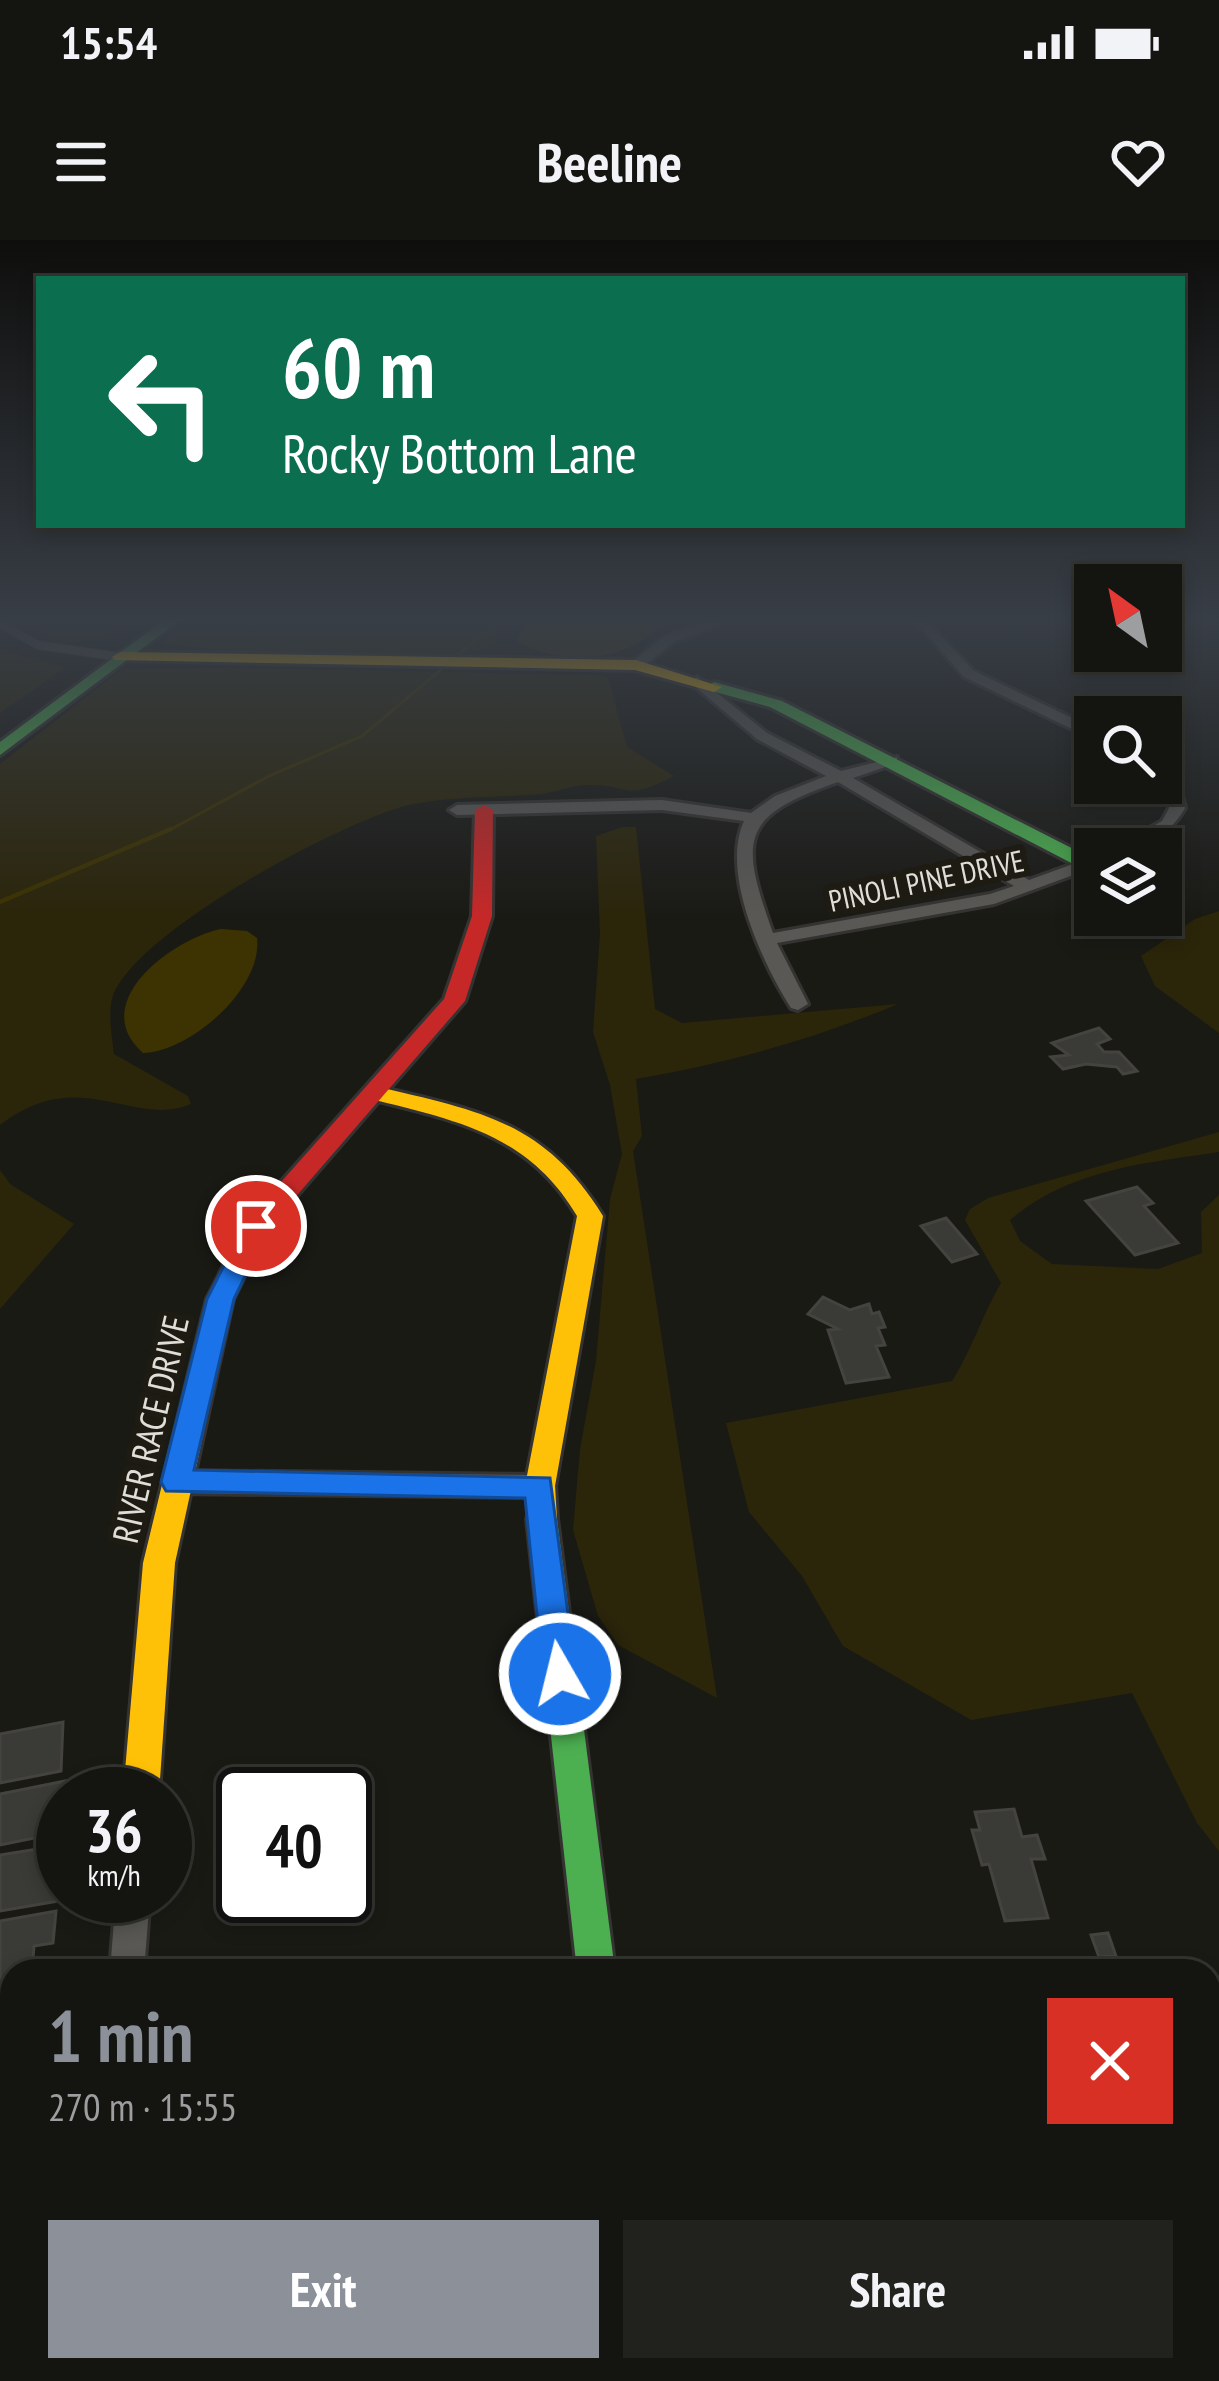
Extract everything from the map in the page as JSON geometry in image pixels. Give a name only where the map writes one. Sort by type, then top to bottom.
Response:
[{"type":"street","points":[[0,750],[43,717]]},
{"type":"street","points":[[747,717],[762,736],[1030,888]]},
{"type":"street","points":[[781,717],[892,760],[1074,854]]},
{"type":"street","points":[[799,1004],[776,972],[765,940],[745,845],[754,818],[776,804],[892,760]]},
{"type":"street","points":[[1160,828],[1168,824],[1176,804]]},
{"type":"street","points":[[471,810],[662,805],[754,818]]},
{"type":"street","name":"RIVER RACE DRIVE","points":[[143,1767],[159,1563],[220,1299],[256,1226],[418,1047],[463,980],[482,916],[471,810]]},
{"type":"street","name":"PINOLI PINE DRIVE","points":[[765,940],[994,899],[1074,870]]},
{"type":"street","points":[[375,1093],[493,1125],[534,1146],[584,1195],[590,1216],[540,1486],[545,1572],[594,1959]]},
{"type":"street","points":[[176,1482],[540,1486]]},
{"type":"street","points":[[128,1959],[131,1923]]},
{"type":"shaded area","points":[[60,717],[619,717],[627,747],[674,776],[635,790],[581,785],[542,794],[414,804],[342,830],[295,854],[199,912],[158,943],[128,972],[112,999],[114,1054],[188,1096],[191,1104],[169,1110],[56,1099],[29,1107],[0,1125],[0,764]]},
{"type":"shaded area","points":[[636,827],[655,1009],[682,1023],[898,1004],[769,1049],[636,1079],[642,1136],[633,1151],[717,1698],[618,1645],[598,1616],[573,1530],[580,1449],[596,1361],[610,1199],[622,1154],[610,1085],[593,1032],[600,934],[596,836]]},
{"type":"shaded area","points":[[1219,911],[1219,1033],[1155,986],[1141,956],[1170,936],[1182,936],[1182,928]]},
{"type":"shaded area","points":[[221,929],[247,931],[257,938],[248,977],[220,1014],[201,1029],[162,1050],[143,1053],[128,1034],[124,1014],[130,994],[160,959]]},
{"type":"shaded area","points":[[1219,1132],[1219,1152],[1082,1179],[1010,1220],[1020,1241],[1052,1264],[1158,1269],[1202,1253],[1201,1212],[1219,1195],[1219,1851],[1197,1823],[1132,1693],[971,1720],[843,1646],[802,1576],[749,1512],[726,1423],[952,1381],[1001,1283],[965,1220],[970,1209],[988,1198]]},
{"type":"shaded area","points":[[0,1170],[10,1184],[74,1224],[0,1309]]},
{"type":"building","points":[[1099,1028],[1110,1039],[1097,1044],[1104,1052],[1119,1052],[1137,1071],[1123,1074],[1117,1067],[1086,1064],[1063,1069],[1051,1057],[1069,1055],[1052,1043]]},
{"type":"building","points":[[1137,1187],[1153,1203],[1144,1206],[1178,1243],[1135,1255],[1086,1201]]},
{"type":"building","points":[[946,1218],[977,1254],[952,1262],[921,1226]]},
{"type":"building","points":[[823,1297],[850,1310],[869,1304],[872,1314],[879,1312],[885,1327],[878,1328],[885,1345],[876,1346],[889,1377],[846,1383],[828,1330],[838,1329],[808,1314]]},
{"type":"building","points":[[63,1722],[61,1767],[36,1767],[36,1776],[0,1783],[0,1734]]},
{"type":"building","points":[[36,1787],[36,1838],[0,1845],[0,1794]]},
{"type":"building","points":[[1014,1809],[1022,1837],[1037,1835],[1045,1859],[1031,1859],[1048,1918],[1005,1921],[989,1864],[982,1865],[972,1830],[980,1830],[975,1812]]},
{"type":"building","points":[[36,1849],[36,1905],[0,1911],[0,1855]]},
{"type":"building","points":[[36,1915],[36,1923],[55,1923],[53,1943],[34,1946],[33,1959],[0,1959],[0,1921]]},
{"type":"building","points":[[1108,1933],[1116,1956],[1099,1957],[1091,1935]]},
{"type":"waterway","points":[[166,832],[269,776],[362,736],[385,717]]},
{"type":"waterway","points":[[0,902],[171,829]]},
{"type":"traffic: fast","points":[[0,750],[44,717]]},
{"type":"traffic: fast","points":[[801,717],[1074,857]]},
{"type":"traffic: fast","points":[[542,1519],[595,1959]]},
{"type":"traffic: slow","points":[[375,1093],[470,1118],[526,1144],[551,1162],[590,1216],[540,1486],[542,1519]]},
{"type":"traffic: slow","points":[[143,1767],[159,1563],[220,1299],[233,1273]]},
{"type":"traffic: jam","points":[[233,1273],[256,1226],[454,1001],[482,916],[484,810]]},
{"type":"route","points":[[256,1226],[220,1299],[176,1482],[540,1486],[545,1572],[560,1674]]}]
